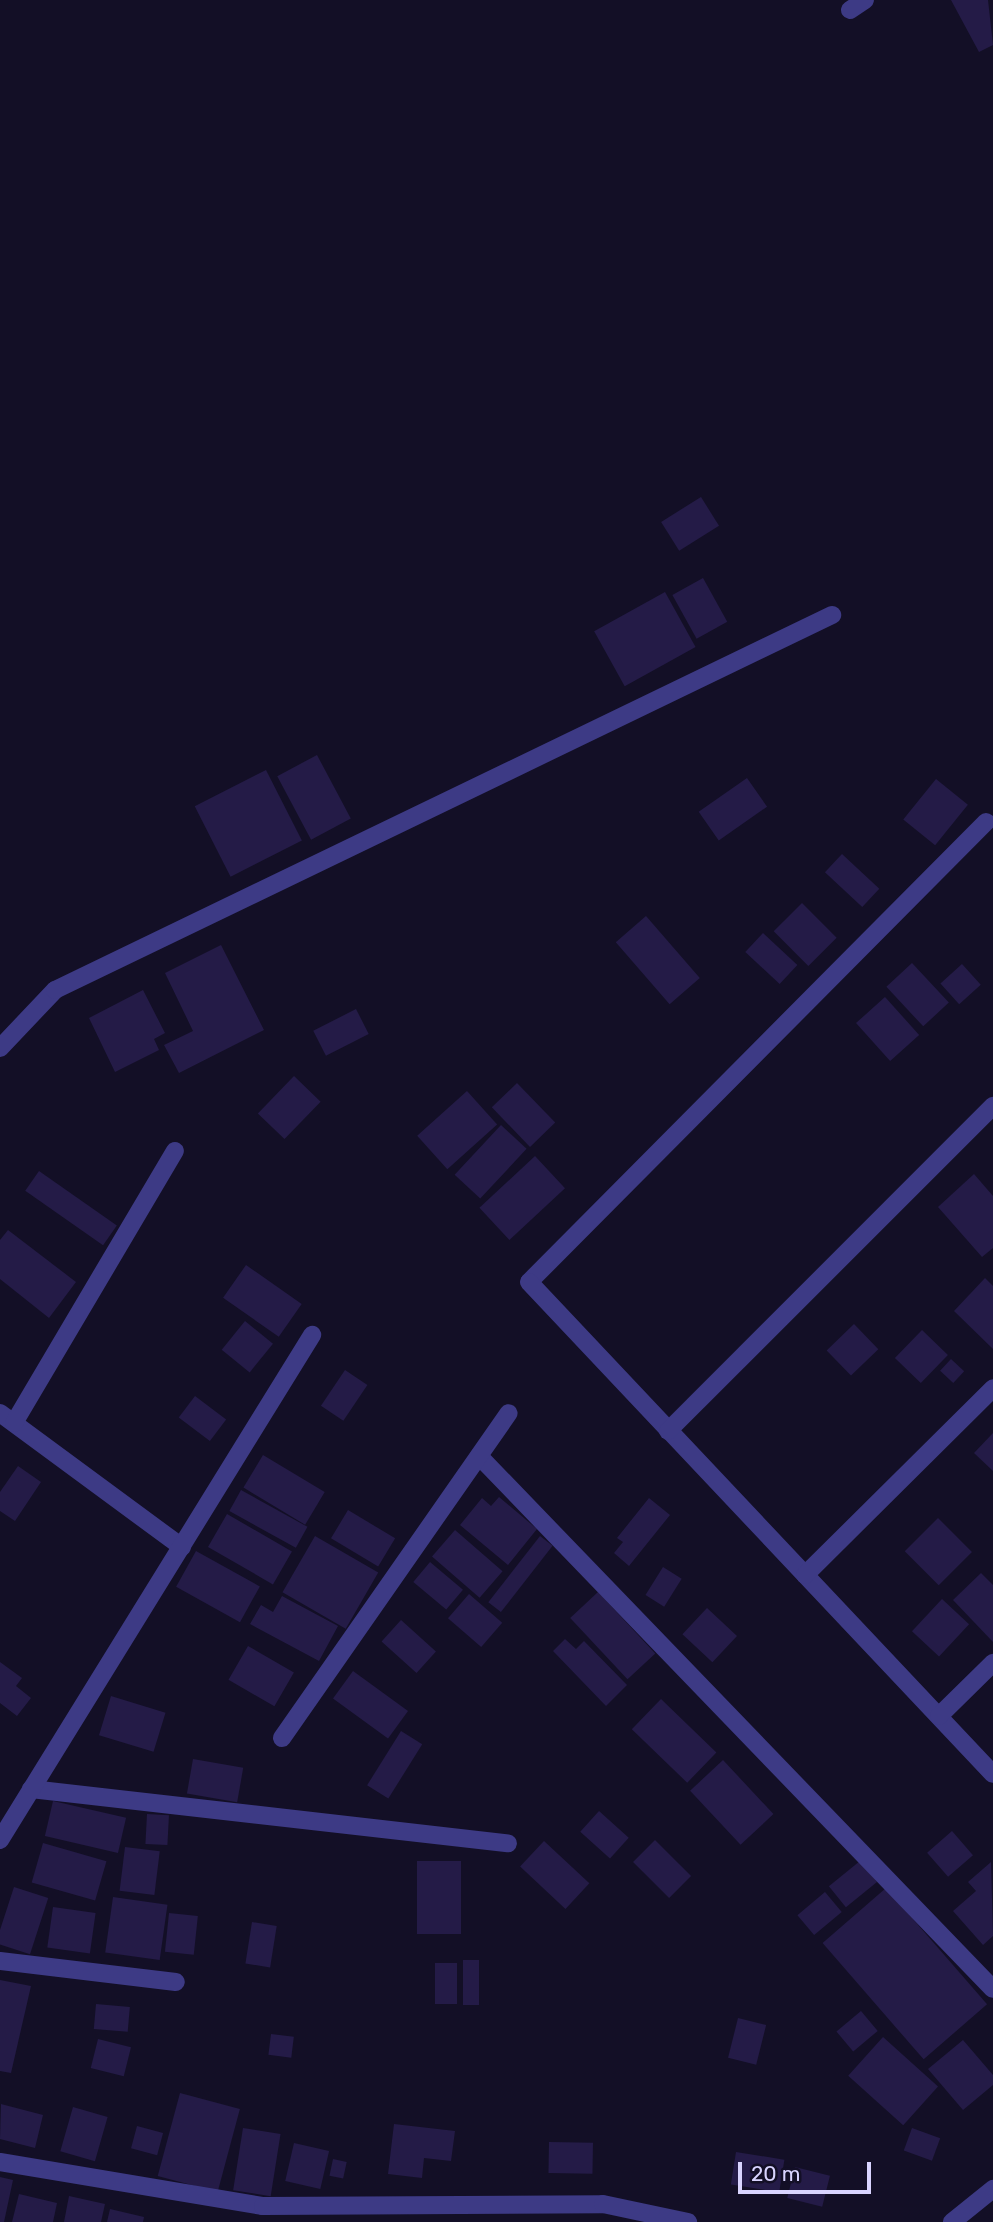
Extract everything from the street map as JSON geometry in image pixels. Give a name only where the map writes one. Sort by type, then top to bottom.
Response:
[{"type":"street","points":[[0,1048],[55,990],[832,615]]},
{"type":"street","points":[[986,822],[529,1282],[993,1774]]},
{"type":"street","points":[[668,1431],[993,1106]]},
{"type":"street","points":[[175,1151],[7,1418],[182,1547]]},
{"type":"street","points":[[0,1840],[312,1335]]},
{"type":"street","points":[[806,1575],[993,1388]]},
{"type":"street","points":[[282,1738],[509,1413]]},
{"type":"street","points":[[479,1456],[993,1989]]},
{"type":"street","points":[[939,1716],[993,1662]]},
{"type":"street","points":[[32,1790],[508,1843]]},
{"type":"street","points":[[0,1961],[176,1982]]},
{"type":"street","points":[[0,2162],[263,2206],[603,2204],[688,2222]]},
{"type":"street","points":[[960,2219],[993,2189]]},
{"type":"building","points":[[951,0],[988,0],[993,45],[979,52]]},
{"type":"building","points":[[701,497],[719,526],[679,551],[661,522]]},
{"type":"building","points":[[703,578],[727,622],[697,639],[672,595]]},
{"type":"building","points":[[665,592],[696,647],[625,686],[594,631]]},
{"type":"building","points":[[317,755],[351,819],[311,840],[277,776]]},
{"type":"building","points":[[266,770],[302,840],[231,877],[195,806]]},
{"type":"building","points":[[747,778],[767,807],[719,841],[699,812]]},
{"type":"building","points":[[936,779],[968,805],[935,845],[903,819]]},
{"type":"building","points":[[842,854],[879,889],[862,907],[825,872]]},
{"type":"building","points":[[802,903],[837,938],[808,966],[774,931]]},
{"type":"building","points":[[646,916],[700,978],[670,1004],[616,942]]},
{"type":"building","points":[[763,933],[797,965],[780,984],[745,952]]},
{"type":"building","points":[[221,945],[264,1030],[179,1073],[164,1045],[193,1031],[165,973]]},
{"type":"building","points":[[912,963],[949,1002],[923,1026],[886,987]]},
{"type":"building","points":[[962,964],[981,985],[959,1004],[940,983]]},
{"type":"building","points":[[143,990],[165,1033],[154,1039],[159,1050],[115,1072],[89,1018]]},
{"type":"building","points":[[885,997],[919,1035],[890,1061],[856,1023]]},
{"type":"building","points":[[356,1009],[369,1034],[326,1056],[313,1031]]},
{"type":"building","points":[[294,1076],[321,1102],[284,1139],[258,1113]]},
{"type":"building","points":[[517,1083],[555,1123],[530,1147],[492,1107]]},
{"type":"building","points":[[467,1091],[497,1124],[447,1169],[417,1136]]},
{"type":"building","points":[[501,1125],[527,1149],[480,1199],[455,1175]]},
{"type":"building","points":[[535,1156],[565,1188],[509,1240],[479,1208]]},
{"type":"building","points":[[39,1171],[117,1225],[103,1245],[25,1191]]},
{"type":"building","points":[[974,1174],[993,1196],[993,1248],[982,1257],[938,1207]]},
{"type":"building","points":[[8,1230],[76,1282],[49,1318],[0,1279],[0,1240]]},
{"type":"building","points":[[246,1265],[302,1304],[279,1337],[223,1298]]},
{"type":"building","points":[[985,1278],[993,1286],[993,1349],[954,1311]]},
{"type":"building","points":[[245,1321],[273,1344],[250,1372],[222,1350]]},
{"type":"building","points":[[854,1324],[878,1349],[851,1376],[827,1350]]},
{"type":"building","points":[[922,1330],[948,1355],[921,1383],[895,1358]]},
{"type":"building","points":[[951,1359],[964,1371],[953,1383],[940,1371]]},
{"type":"building","points":[[345,1370],[367,1385],[343,1421],[321,1406]]},
{"type":"building","points":[[195,1396],[226,1419],[210,1441],[179,1418]]},
{"type":"building","points":[[993,1433],[993,1471],[974,1453]]},
{"type":"building","points":[[263,1455],[325,1492],[305,1525],[243,1488]]},
{"type":"building","points":[[18,1466],[41,1482],[15,1521],[0,1511],[0,1492]]},
{"type":"building","points":[[241,1490],[307,1527],[296,1548],[229,1511]]},
{"type":"building","points":[[499,1497],[537,1529],[508,1565],[460,1525],[482,1498],[491,1506]]},
{"type":"building","points":[[649,1498],[670,1515],[629,1566],[614,1553],[623,1542],[617,1538]]},
{"type":"building","points":[[348,1510],[395,1538],[378,1567],[331,1538]]},
{"type":"building","points":[[227,1514],[292,1552],[273,1584],[208,1547]]},
{"type":"building","points":[[938,1518],[972,1552],[939,1585],[905,1551]]},
{"type":"building","points":[[455,1530],[503,1571],[480,1598],[432,1556]]},
{"type":"building","points":[[315,1536],[378,1572],[346,1629],[282,1592]]},
{"type":"building","points":[[540,1536],[553,1546],[501,1612],[488,1602]]},
{"type":"building","points":[[196,1551],[260,1586],[240,1622],[176,1587]]},
{"type":"building","points":[[430,1562],[463,1590],[446,1610],[413,1582]]},
{"type":"building","points":[[663,1567],[682,1579],[664,1607],[646,1595]]},
{"type":"building","points":[[981,1573],[993,1585],[993,1642],[953,1600]]},
{"type":"building","points":[[598,1592],[655,1653],[627,1679],[570,1618]]},
{"type":"building","points":[[469,1594],[502,1623],[481,1647],[448,1618]]},
{"type":"building","points":[[282,1596],[338,1626],[319,1661],[250,1624],[261,1605],[273,1612]]},
{"type":"building","points":[[942,1599],[969,1624],[939,1656],[912,1631]]},
{"type":"building","points":[[707,1608],[737,1636],[712,1662],[682,1634]]},
{"type":"building","points":[[401,1620],[436,1651],[417,1673],[382,1642]]},
{"type":"building","points":[[565,1639],[576,1649],[584,1641],[627,1685],[606,1706],[553,1651]]},
{"type":"building","points":[[248,1646],[294,1672],[274,1706],[228,1680]]},
{"type":"building","points":[[0,1662],[22,1678],[16,1686],[31,1698],[17,1716],[0,1703]]},
{"type":"building","points":[[353,1671],[408,1711],[388,1738],[333,1699]]},
{"type":"building","points":[[111,1696],[166,1713],[154,1752],[99,1735]]},
{"type":"building","points":[[661,1699],[716,1752],[687,1783],[632,1729]]},
{"type":"building","points":[[401,1731],[422,1744],[388,1799],[367,1785]]},
{"type":"building","points":[[193,1759],[243,1768],[237,1802],[187,1793]]},
{"type":"building","points":[[723,1760],[773,1814],[741,1845],[690,1791]]},
{"type":"building","points":[[53,1801],[126,1818],[118,1853],[45,1836]]},
{"type":"building","points":[[599,1811],[629,1838],[610,1859],[580,1832]]},
{"type":"building","points":[[147,1814],[169,1815],[167,1845],[145,1844]]},
{"type":"building","points":[[952,1831],[973,1855],[948,1877],[927,1853]]},
{"type":"building","points":[[655,1840],[691,1876],[669,1898],[633,1862]]},
{"type":"building","points":[[544,1841],[589,1883],[565,1909],[520,1867]]},
{"type":"building","points":[[43,1843],[106,1861],[95,1901],[32,1882]]},
{"type":"building","points":[[125,1847],[160,1851],[154,1895],[120,1891]]},
{"type":"building","points":[[417,1861],[461,1861],[461,1934],[417,1934]]},
{"type":"building","points":[[860,1861],[877,1882],[846,1907],[829,1886]]},
{"type":"building","points":[[991,1862],[993,1936],[983,1945],[953,1911],[976,1891],[968,1882]]},
{"type":"building","points":[[14,1887],[48,1898],[30,1954],[0,1944],[0,1930]]},
{"type":"building","points":[[886,1888],[987,2004],[924,2059],[823,1943]]},
{"type":"building","points":[[825,1892],[842,1912],[814,1935],[797,1915]]},
{"type":"building","points":[[113,1897],[167,1905],[160,1960],[105,1952]]},
{"type":"building","points":[[53,1907],[96,1913],[90,1954],[47,1948]]},
{"type":"building","points":[[169,1913],[198,1916],[194,1955],[165,1952]]},
{"type":"building","points":[[252,1922],[277,1926],[270,1967],[245,1963]]},
{"type":"building","points":[[463,1960],[479,1960],[479,2005],[463,2005]]},
{"type":"building","points":[[435,1963],[457,1963],[457,2004],[435,2004]]},
{"type":"building","points":[[0,1980],[31,1986],[11,2073],[0,2071]]},
{"type":"building","points":[[96,2004],[130,2007],[128,2032],[94,2029]]},
{"type":"building","points":[[861,2011],[878,2031],[853,2051],[836,2032]]},
{"type":"building","points":[[738,2018],[766,2025],[756,2065],[728,2058]]},
{"type":"building","points":[[271,2034],[294,2037],[291,2058],[268,2055]]},
{"type":"building","points":[[883,2037],[938,2087],[903,2125],[848,2076]]},
{"type":"building","points":[[98,2039],[131,2047],[124,2076],[91,2068]]},
{"type":"building","points":[[963,2040],[993,2075],[993,2085],[963,2110],[928,2069]]},
{"type":"building","points":[[180,2093],[240,2109],[218,2192],[158,2176]]},
{"type":"building","points":[[1,2104],[43,2115],[35,2148],[0,2139]]},
{"type":"building","points":[[73,2107],[108,2117],[95,2161],[60,2151]]},
{"type":"building","points":[[394,2124],[455,2131],[451,2161],[424,2158],[422,2178],[388,2174]]},
{"type":"building","points":[[137,2126],[163,2133],[157,2155],[131,2148]]},
{"type":"building","points":[[243,2128],[281,2134],[271,2196],[233,2190]]},
{"type":"building","points":[[912,2128],[940,2138],[932,2161],[904,2151]]},
{"type":"building","points":[[549,2142],[593,2143],[592,2174],[548,2173]]},
{"type":"building","points":[[294,2143],[329,2151],[320,2189],[285,2181]]},
{"type":"building","points":[[736,2152],[784,2160],[779,2192],[731,2185]]},
{"type":"building","points":[[333,2159],[347,2162],[343,2179],[329,2176]]},
{"type":"building","points":[[795,2167],[830,2176],[822,2207],[787,2198]]},
{"type":"building","points":[[0,2177],[13,2180],[4,2222],[0,2222]]},
{"type":"building","points":[[19,2194],[57,2203],[53,2222],[12,2222]]},
{"type":"building","points":[[69,2196],[105,2204],[101,2222],[64,2222]]},
{"type":"building","points":[[110,2209],[144,2217],[143,2222],[107,2222]]}]
